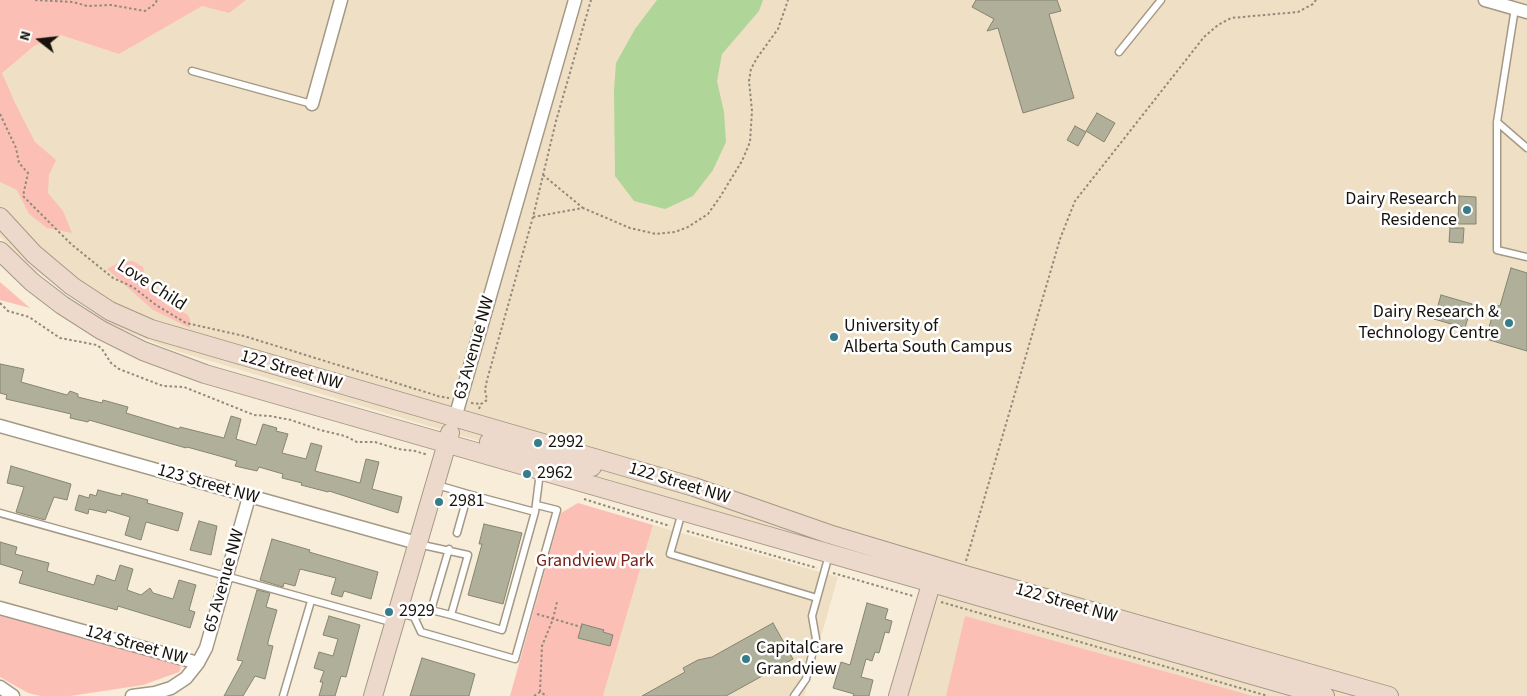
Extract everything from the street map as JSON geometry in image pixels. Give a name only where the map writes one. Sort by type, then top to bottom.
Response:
[{"type":"main road","name":"122 Street NW","points":[[0,217],[34,254],[72,286],[110,311],[133,322],[183,340],[707,491],[829,534],[962,574],[1390,696]]},
{"type":"main road","name":"122 Street NW","points":[[0,251],[32,282],[62,305],[101,330],[143,351],[205,374],[1325,696]]},
{"type":"main road","name":"63 Avenue NW","points":[[373,696],[402,618],[417,543],[455,418]]},
{"type":"main road","points":[[447,443],[454,436],[461,436],[569,464],[650,474]]},
{"type":"main road","points":[[898,696],[936,566]]},
{"type":"street","points":[[312,104],[341,0]]},
{"type":"street","name":"63 Avenue NW","points":[[455,418],[575,0]]},
{"type":"street","points":[[1485,0],[1521,10]]},
{"type":"street","name":"123 Street NW","points":[[0,426],[417,543]]},
{"type":"street","name":"65 Avenue NW","points":[[198,663],[206,648],[249,497]]},
{"type":"street","name":"124 Street NW","points":[[0,608],[198,663],[186,678],[171,688],[155,693],[132,696]]},
{"type":"street","points":[[0,687],[12,696]]},
{"type":"lane","points":[[1119,52],[1161,0]]},
{"type":"lane","points":[[1521,10],[1497,122],[1497,250],[1527,257]]},
{"type":"lane","points":[[192,71],[312,104]]},
{"type":"lane","points":[[1497,122],[1527,148]]},
{"type":"lane","points":[[402,618],[431,610],[502,630],[536,512],[538,479],[541,470]]},
{"type":"lane","points":[[434,484],[536,512]]},
{"type":"lane","points":[[457,534],[468,494]]},
{"type":"lane","points":[[0,513],[311,601],[402,618],[421,632],[515,659],[557,510],[537,505]]},
{"type":"lane","points":[[682,511],[670,554],[816,598]]},
{"type":"lane","points":[[417,543],[468,554],[451,615]]},
{"type":"lane","points":[[431,610],[449,550]]},
{"type":"lane","points":[[794,696],[806,679],[816,639],[812,616],[829,553]]},
{"type":"lane","points":[[283,696],[311,601]]},
{"type":"path","points":[[35,0],[73,2],[87,6],[111,5],[145,11],[155,4],[156,0]]},
{"type":"path","points":[[481,404],[487,400],[485,390],[487,380],[591,0]]},
{"type":"path","points":[[542,174],[583,208],[630,228],[656,234],[674,232],[688,227],[708,214],[746,152],[752,130],[749,81],[751,70],[757,58],[778,29],[788,0]]},
{"type":"path","points":[[962,574],[1060,239],[1075,201],[1204,37],[1218,25],[1231,18],[1298,12],[1313,4],[1316,0]]},
{"type":"path","name":"Love Child","points":[[0,114],[16,148],[19,163],[28,172],[23,196],[71,244],[113,278],[133,287],[156,305],[186,323],[244,336],[435,395]]},
{"type":"path","points":[[533,217],[583,208]]},
{"type":"path","points":[[580,497],[678,528],[916,597]]},
{"type":"path","points":[[540,692],[540,654],[557,602]]},
{"type":"path","points":[[942,602],[1268,696]]},
{"type":"path","points":[[532,613],[581,626]]},
{"type":"path","points":[[534,696],[540,692]]},
{"type":"path","points":[[540,692],[547,696]]},
{"type":"shaded area","name":"University of Alberta South Campus","points":[[0,0],[1527,0],[1527,696],[899,696],[933,576],[170,349],[111,325],[36,271],[0,237]]},
{"type":"shaded area","points":[[657,0],[763,0],[759,11],[722,54],[717,81],[724,112],[726,142],[713,170],[693,196],[665,209],[634,201],[615,176],[614,90],[616,63],[635,29]]},
{"type":"shaded area","points":[[653,525],[838,577],[804,696],[603,696]]},
{"type":"green space","points":[[0,0],[246,0],[229,13],[202,6],[119,54],[61,35],[34,46],[2,73],[35,142],[56,160],[49,175],[48,193],[63,211],[72,233],[47,228],[29,214],[17,190],[0,182]]},
{"type":"green space","points":[[133,261],[143,267],[147,286],[167,305],[187,314],[190,319],[190,328],[153,310],[107,269],[120,262]]},
{"type":"green space","points":[[0,282],[30,308],[0,300]]},
{"type":"green space","name":"Grandview Park","points":[[578,503],[653,525],[603,696],[510,696],[561,513]]},
{"type":"green space","points":[[0,614],[179,664],[181,668],[179,672],[143,685],[70,696],[41,696],[28,693],[0,677]]},
{"type":"green space","points":[[965,616],[1253,696],[946,696]]},
{"type":"building","points":[[976,0],[1057,0],[1061,11],[1049,14],[1074,98],[1023,113],[998,28],[987,31],[994,19],[972,7]]},
{"type":"building","points":[[1097,113],[1115,123],[1104,142],[1086,131]]},
{"type":"building","points":[[1075,126],[1086,132],[1078,146],[1067,140]]},
{"type":"building","name":"Dairy Research Residence","points":[[1459,196],[1476,197],[1476,224],[1458,224]]},
{"type":"building","points":[[1450,228],[1464,228],[1463,243],[1449,242]]},
{"type":"building","name":"Dairy Research & Technology Centre","points":[[1511,268],[1527,273],[1527,351],[1486,339],[1495,305],[1500,306]]},
{"type":"building","points":[[1441,295],[1472,304],[1465,328],[1434,319]]},
{"type":"building","points":[[0,364],[24,369],[21,382],[67,395],[70,391],[78,394],[78,397],[102,403],[103,400],[128,407],[126,413],[179,429],[180,427],[224,438],[231,416],[241,419],[236,439],[256,445],[263,424],[277,428],[276,431],[288,434],[282,453],[306,459],[311,443],[322,446],[315,471],[360,483],[366,459],[379,462],[372,489],[402,497],[398,513],[329,491],[301,485],[302,483],[282,478],[283,474],[259,467],[257,471],[235,466],[237,461],[89,420],[88,422],[70,418],[71,414],[6,399],[7,395],[0,393]]},
{"type":"building","points":[[11,466],[71,484],[67,500],[54,497],[45,520],[16,512],[24,487],[7,483]]},
{"type":"building","points":[[98,490],[121,496],[122,493],[148,500],[147,503],[183,513],[178,531],[146,522],[141,540],[125,535],[130,517],[107,510],[106,513],[89,509],[88,514],[75,510],[79,495],[89,498],[90,494],[96,496]]},
{"type":"building","points":[[199,521],[217,526],[211,555],[190,550]]},
{"type":"building","points":[[484,524],[522,533],[503,604],[468,595],[482,544],[479,544]]},
{"type":"building","points":[[272,539],[378,572],[371,599],[344,591],[342,597],[331,594],[336,578],[300,569],[295,586],[284,583],[283,587],[260,580]]},
{"type":"building","points":[[0,542],[17,547],[15,554],[49,563],[47,571],[94,585],[97,575],[115,581],[120,565],[133,569],[127,590],[141,595],[150,588],[153,593],[173,599],[179,580],[196,585],[189,610],[195,612],[190,628],[118,606],[117,610],[19,583],[23,571],[0,564]]},
{"type":"building","points":[[257,590],[270,593],[266,607],[277,610],[268,642],[268,645],[273,646],[265,679],[255,676],[243,696],[224,696],[243,661],[237,660]]},
{"type":"building","points":[[867,603],[888,609],[885,619],[892,621],[889,633],[885,632],[879,653],[875,652],[872,661],[866,659],[861,677],[873,680],[869,696],[853,696],[854,694],[833,688],[841,662],[850,665]]},
{"type":"building","points":[[329,616],[360,625],[346,677],[341,676],[335,696],[319,696],[323,682],[320,682],[324,671],[314,668],[319,652],[333,656],[338,639],[323,635]]},
{"type":"building","name":"CapitalCare Grandview","points":[[773,623],[793,659],[726,696],[642,696],[685,672],[683,668],[698,660],[712,657]]},
{"type":"building","points":[[582,624],[604,630],[603,632],[613,635],[610,646],[578,638]]},
{"type":"building","points":[[422,658],[475,674],[469,696],[410,696]]},
{"type":"place","name":"Dairy Research Residence","points":[[1467,210]]},
{"type":"place","name":"Dairy Research & Technology Centre","points":[[1509,323]]},
{"type":"place","name":"University of Alberta South Campus","points":[[834,337]]},
{"type":"place","name":"2992","points":[[538,443]]},
{"type":"place","name":"2962","points":[[527,474]]},
{"type":"place","name":"2981","points":[[439,502]]},
{"type":"place","name":"2929","points":[[389,612]]},
{"type":"place","name":"CapitalCare Grandview","points":[[746,659]]}]
